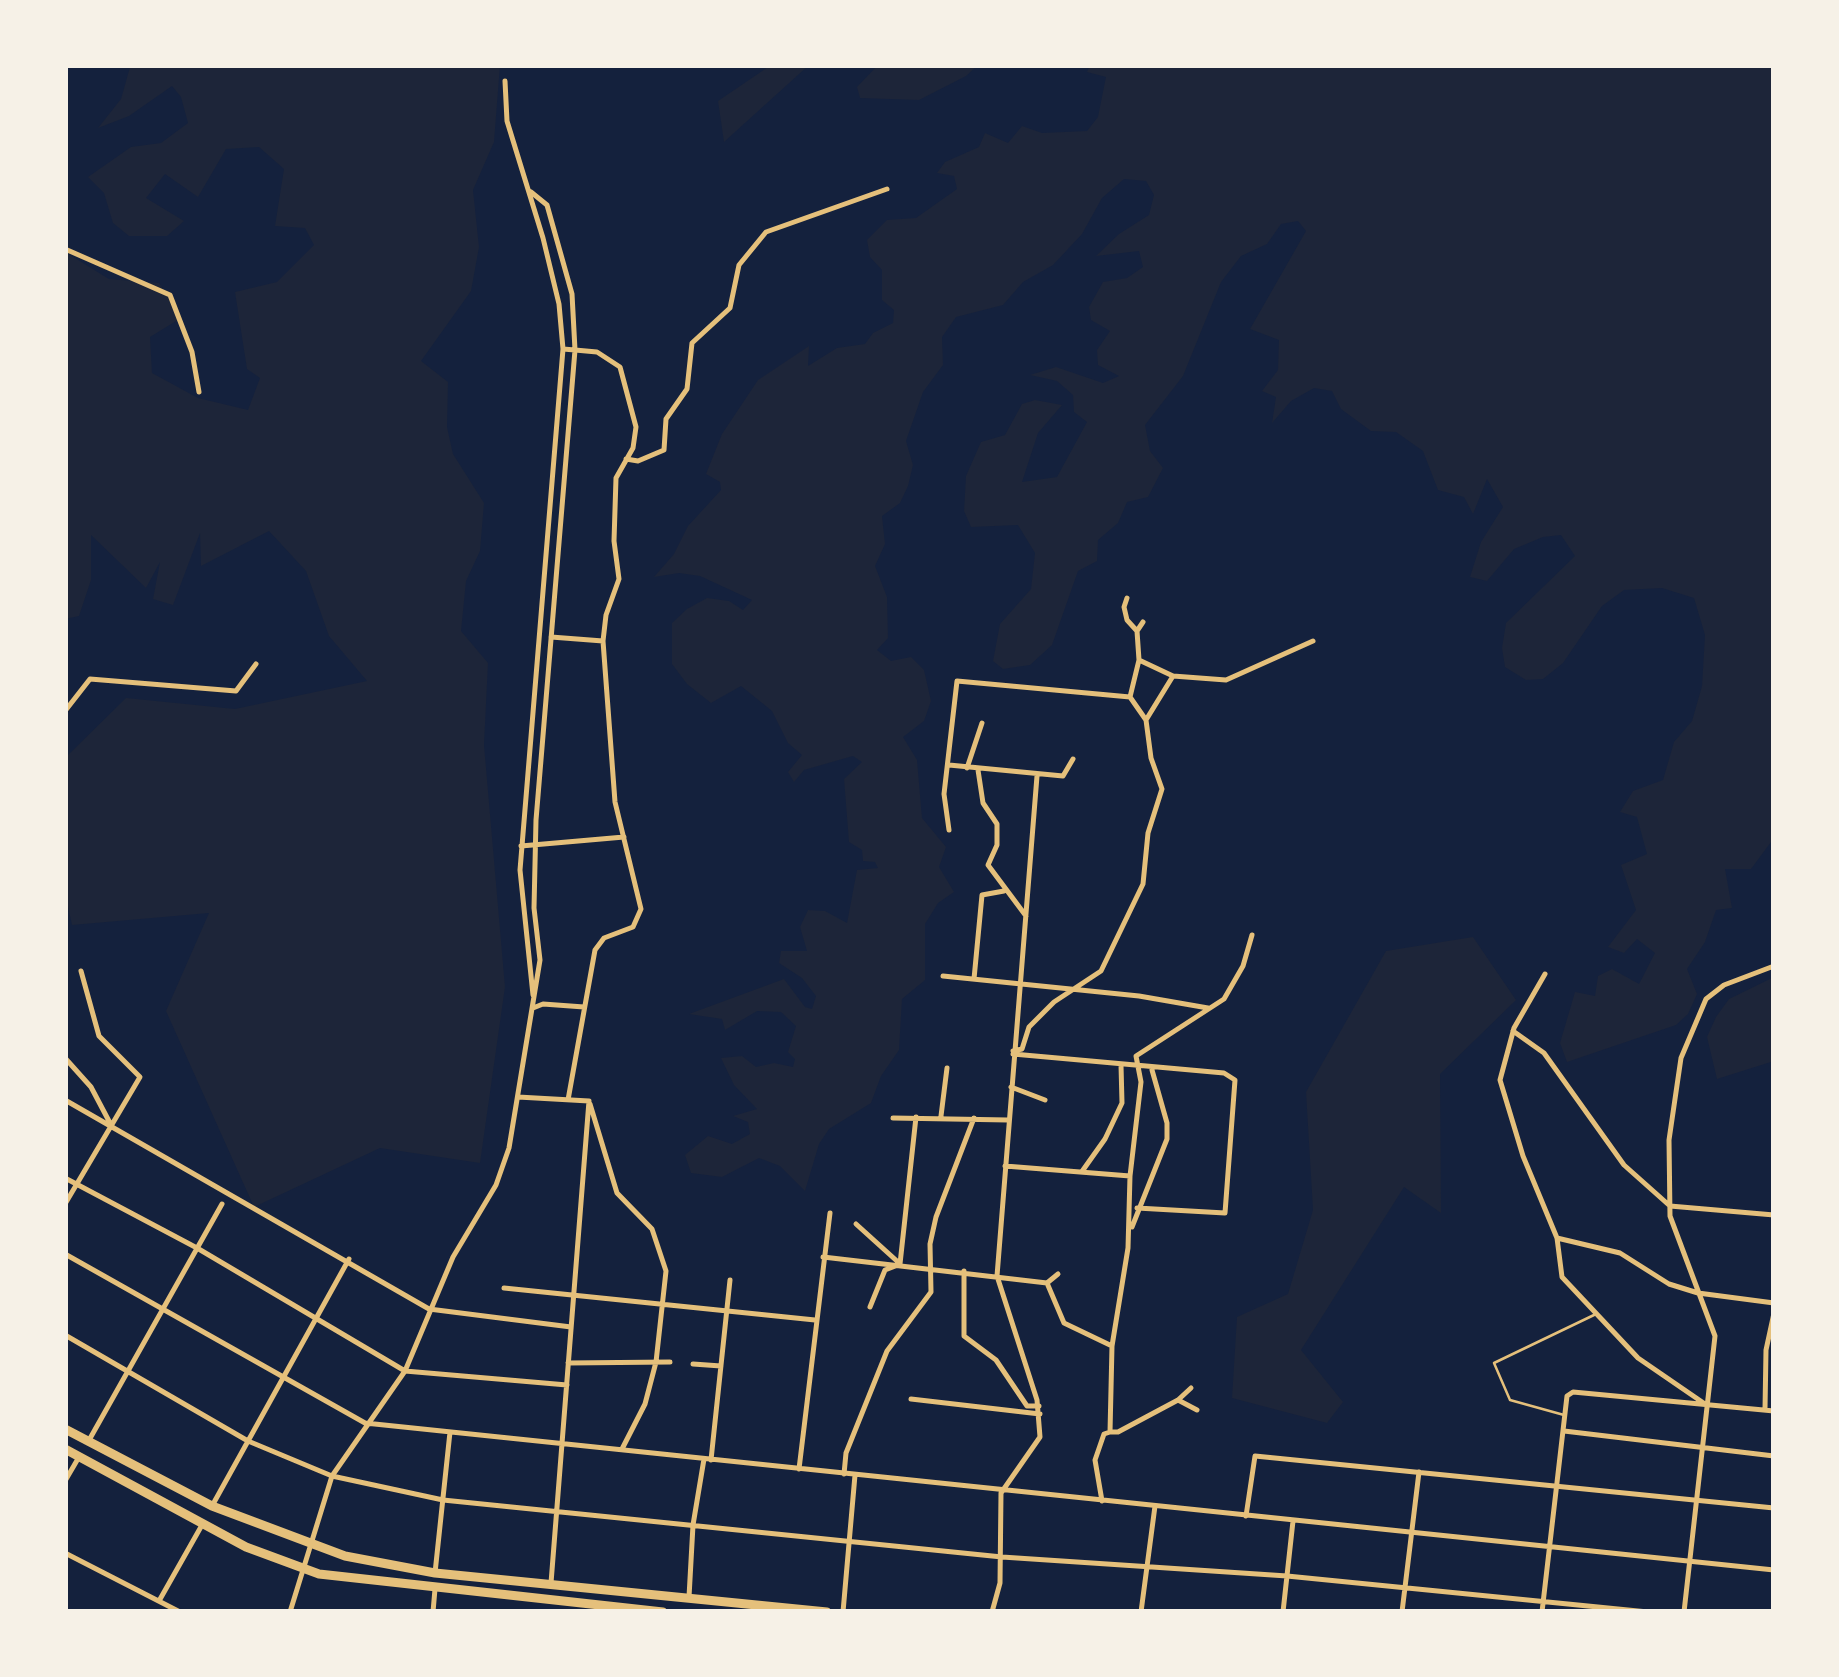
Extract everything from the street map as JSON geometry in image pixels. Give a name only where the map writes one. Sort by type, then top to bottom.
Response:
[{"type":"main road","points":[[65,1429],[212,1506],[310,1546],[435,1573],[826,1612]]},
{"type":"main road","points":[[65,1448],[202,1524],[304,1569],[549,1606],[663,1612]]},
{"type":"street","points":[[505,81],[507,121],[531,192],[559,304],[563,349],[521,846],[533,1008]]},
{"type":"street","points":[[626,459],[638,460],[664,450],[666,419],[687,390],[692,343],[730,308],[739,265],[766,232],[886,190]]},
{"type":"street","points":[[290,1612],[332,1476],[404,1371],[453,1257],[496,1186],[518,1097],[540,960],[534,908],[536,846],[576,319],[562,251],[547,204],[531,192]]},
{"type":"street","points":[[65,249],[170,295],[192,352],[200,392]]},
{"type":"street","points":[[563,349],[597,352],[620,366],[636,428],[616,478],[614,541],[619,579],[606,615],[603,641],[614,792],[637,884],[640,916],[633,927],[598,942],[568,1100]]},
{"type":"street","points":[[1127,598],[1126,620],[1138,631]]},
{"type":"street","points":[[1013,1052],[1022,1049],[1037,1017],[1101,972],[1143,884],[1148,833],[1162,799],[1150,758],[1146,720],[1130,697],[1139,660],[1138,631],[1143,622]]},
{"type":"street","points":[[551,637],[603,641]]},
{"type":"street","points":[[1139,660],[1173,676],[1226,680],[1313,641]]},
{"type":"street","points":[[65,711],[90,679],[236,691],[256,664]]},
{"type":"street","points":[[1146,720],[1173,676]]},
{"type":"street","points":[[949,830],[944,794],[956,681],[1130,697]]},
{"type":"street","points":[[966,768],[982,723]]},
{"type":"street","points":[[949,765],[1063,776],[1072,759]]},
{"type":"street","points":[[978,770],[983,803],[998,824],[997,844],[988,865],[1026,916]]},
{"type":"street","points":[[992,1612],[1002,1557],[1001,1493],[1040,1437],[1040,1410],[997,1276],[1037,776]]},
{"type":"street","points":[[521,846],[624,837]]},
{"type":"street","points":[[974,979],[982,894],[1004,891]]},
{"type":"street","points":[[1110,1432],[1112,1346],[1129,1232],[1130,1176],[1141,1082],[1136,1056],[1212,1008],[1234,987],[1252,935]]},
{"type":"street","points":[[1684,1612],[1714,1336],[1670,1206],[1670,1140],[1681,1058],[1706,999],[1724,985],[1774,966]]},
{"type":"street","points":[[65,1204],[140,1077],[99,1036],[81,971]]},
{"type":"street","points":[[1545,974],[1513,1031],[1500,1080],[1523,1156],[1558,1238],[1562,1277],[1638,1358],[1705,1404]]},
{"type":"street","points":[[943,976],[1139,996],[1212,1008]]},
{"type":"street","points":[[533,1008],[543,1004],[585,1007]]},
{"type":"street","points":[[1513,1031],[1544,1054],[1624,1165],[1670,1206],[1774,1215]]},
{"type":"street","points":[[1013,1052],[1152,1070],[1224,1074],[1235,1080],[1226,1214],[1138,1208]]},
{"type":"street","points":[[65,1058],[91,1087],[111,1126]]},
{"type":"street","points":[[1083,1170],[1105,1140],[1122,1104],[1122,1065]]},
{"type":"street","points":[[941,1116],[947,1068]]},
{"type":"street","points":[[1129,1232],[1167,1139],[1167,1123],[1152,1070]]},
{"type":"street","points":[[1011,1087],[1045,1100]]},
{"type":"street","points":[[518,1097],[589,1102]]},
{"type":"street","points":[[65,1100],[228,1197],[349,1259],[429,1308],[571,1326]]},
{"type":"street","points":[[550,1583],[589,1102]]},
{"type":"street","points":[[589,1102],[617,1193],[652,1229],[666,1271],[656,1362],[645,1404],[621,1450]]},
{"type":"street","points":[[900,1264],[916,1117]]},
{"type":"street","points":[[893,1118],[1008,1120]]},
{"type":"street","points":[[844,1474],[846,1453],[887,1351],[931,1292],[936,1217],[974,1118]]},
{"type":"street","points":[[1005,1166],[1130,1176]]},
{"type":"street","points":[[65,1178],[197,1248],[404,1371],[566,1385]]},
{"type":"street","points":[[88,1442],[222,1204]]},
{"type":"street","points":[[799,1469],[830,1213]]},
{"type":"street","points":[[856,1224],[900,1264]]},
{"type":"street","points":[[1558,1238],[1620,1253],[1669,1284],[1698,1293],[1774,1302]]},
{"type":"street","points":[[65,1254],[164,1306],[281,1380],[365,1424],[1001,1493],[1774,1570]]},
{"type":"street","points":[[823,1258],[930,1266],[1047,1283],[1058,1274]]},
{"type":"street","points":[[212,1506],[349,1259]]},
{"type":"street","points":[[870,1306],[885,1270],[900,1264]]},
{"type":"street","points":[[964,1270],[964,1336],[996,1360],[1027,1406],[1040,1410]]},
{"type":"street","points":[[689,1597],[693,1526],[708,1459],[730,1280]]},
{"type":"street","points":[[1047,1283],[1064,1323],[1112,1346]]},
{"type":"street","points":[[504,1288],[574,1297],[664,1301],[815,1320]]},
{"type":"street","points":[[1765,1410],[1766,1350],[1774,1313]]},
{"type":"street","points":[[65,1335],[248,1441],[332,1476],[443,1500],[1002,1557],[1287,1576],[1648,1612]]},
{"type":"street","points":[[568,1363],[670,1362]]},
{"type":"street","points":[[692,1364],[721,1366]]},
{"type":"street","points":[[1102,1501],[1094,1460],[1104,1434],[1118,1432],[1178,1400],[1190,1388]]},
{"type":"street","points":[[1542,1612],[1567,1396],[1573,1392],[1774,1411]]},
{"type":"street","points":[[911,1399],[1040,1410]]},
{"type":"street","points":[[1178,1400],[1197,1410]]},
{"type":"street","points":[[1564,1431],[1774,1456]]},
{"type":"street","points":[[435,1573],[450,1432]]},
{"type":"street","points":[[65,1481],[79,1456]]},
{"type":"street","points":[[1246,1516],[1255,1456],[1774,1508]]},
{"type":"street","points":[[1402,1612],[1419,1472]]},
{"type":"street","points":[[843,1612],[854,1475]]},
{"type":"street","points":[[1140,1612],[1154,1506]]},
{"type":"street","points":[[1283,1612],[1294,1521]]},
{"type":"street","points":[[159,1601],[202,1524]]},
{"type":"street","points":[[65,1554],[180,1612]]},
{"type":"street","points":[[433,1612],[435,1589]]},
{"type":"lane","points":[[1565,1415],[1510,1400],[1494,1364],[1598,1313]]},
{"type":"shaded area","points":[[500,65],[494,142],[473,190],[479,247],[471,291],[421,361],[448,382],[447,427],[453,454],[484,503],[480,551],[466,581],[461,631],[488,663],[484,745],[505,987],[480,1163],[380,1148],[254,1207],[166,1011],[209,913],[72,925],[65,893],[65,758],[126,698],[235,709],[367,681],[329,636],[306,571],[269,531],[201,566],[200,533],[173,605],[153,599],[160,562],[146,588],[91,535],[91,580],[79,616],[65,619],[65,252],[109,279],[159,283],[181,318],[150,337],[152,373],[198,398],[248,410],[260,378],[247,369],[235,292],[277,282],[314,245],[305,228],[275,226],[284,169],[259,147],[226,149],[198,197],[165,174],[146,198],[184,221],[167,236],[129,236],[113,223],[104,193],[88,177],[131,147],[161,143],[188,123],[181,97],[172,86],[129,116],[98,128],[121,99],[130,67]]},
{"type":"shaded area","points":[[771,65],[809,65],[724,142],[718,101]]},
{"type":"shaded area","points":[[878,65],[978,65],[966,76],[919,100],[860,98],[857,87]]},
{"type":"shaded area","points":[[1090,65],[1774,65],[1774,838],[1751,869],[1725,869],[1732,908],[1716,910],[1705,942],[1687,969],[1697,994],[1688,1014],[1676,1025],[1567,1062],[1560,1043],[1575,992],[1595,996],[1598,976],[1612,969],[1639,984],[1655,953],[1637,939],[1624,953],[1608,947],[1636,910],[1621,865],[1647,854],[1637,817],[1620,812],[1633,791],[1663,780],[1674,742],[1692,721],[1702,686],[1705,635],[1694,598],[1662,588],[1624,590],[1602,606],[1563,663],[1543,679],[1526,680],[1505,667],[1502,648],[1506,623],[1575,556],[1561,535],[1543,537],[1514,549],[1487,581],[1470,577],[1481,542],[1503,507],[1487,479],[1473,514],[1464,497],[1438,490],[1423,451],[1396,432],[1371,431],[1341,409],[1332,391],[1314,388],[1291,401],[1272,423],[1276,397],[1262,391],[1278,370],[1279,340],[1250,329],[1306,231],[1298,221],[1281,224],[1267,244],[1241,256],[1221,282],[1183,376],[1145,425],[1150,451],[1163,468],[1148,497],[1127,502],[1118,523],[1098,540],[1097,561],[1078,571],[1052,645],[1030,665],[1003,669],[993,661],[1000,624],[1031,589],[1035,553],[1018,525],[971,527],[964,511],[966,476],[981,442],[1005,435],[1022,404],[1035,400],[1062,405],[1038,433],[1022,482],[1057,477],[1087,422],[1074,412],[1073,395],[1057,381],[1030,375],[1056,367],[1103,383],[1119,376],[1098,365],[1097,350],[1110,331],[1091,320],[1089,307],[1103,282],[1127,278],[1143,267],[1139,251],[1096,256],[1119,234],[1149,215],[1154,195],[1146,181],[1124,179],[1102,198],[1082,234],[1053,265],[1023,282],[1003,305],[956,317],[942,337],[943,365],[923,392],[906,441],[913,465],[908,486],[900,503],[882,516],[885,544],[875,566],[887,597],[888,638],[877,650],[891,661],[911,657],[924,670],[931,701],[924,721],[903,737],[917,760],[922,818],[946,847],[939,867],[954,892],[938,903],[925,924],[925,980],[902,999],[899,1050],[881,1076],[871,1103],[829,1129],[819,1144],[805,1191],[780,1166],[759,1158],[722,1177],[691,1173],[685,1155],[708,1136],[732,1144],[750,1134],[748,1122],[733,1116],[757,1109],[734,1085],[721,1058],[742,1056],[756,1067],[774,1063],[793,1067],[795,1059],[788,1052],[796,1026],[781,1012],[757,1011],[725,1030],[722,1019],[689,1014],[784,979],[805,1007],[812,1009],[816,996],[802,978],[779,963],[781,951],[807,951],[800,927],[808,910],[825,911],[847,923],[857,870],[878,868],[875,862],[863,861],[862,850],[849,842],[844,779],[862,762],[853,756],[804,770],[794,782],[788,772],[802,755],[788,743],[772,711],[741,686],[711,703],[687,684],[672,664],[672,623],[687,609],[707,598],[729,601],[743,610],[752,600],[700,576],[679,573],[654,577],[674,554],[688,526],[721,490],[720,482],[706,474],[722,434],[758,380],[809,346],[808,366],[837,348],[865,344],[873,333],[893,323],[894,310],[882,300],[882,270],[870,257],[867,240],[887,220],[916,218],[957,189],[954,176],[937,173],[945,162],[979,147],[985,133],[1008,143],[1022,126],[1042,133],[1087,131],[1098,117],[1106,77],[1087,72]]},
{"type":"shaded area","points":[[1473,937],[1516,1000],[1440,1074],[1441,1213],[1404,1187],[1301,1350],[1343,1402],[1327,1423],[1232,1398],[1237,1317],[1288,1294],[1313,1210],[1306,1092],[1386,951]]},
{"type":"shaded area","points":[[1774,977],[1774,1061],[1717,1079],[1707,1037],[1716,1017],[1729,999]]}]
